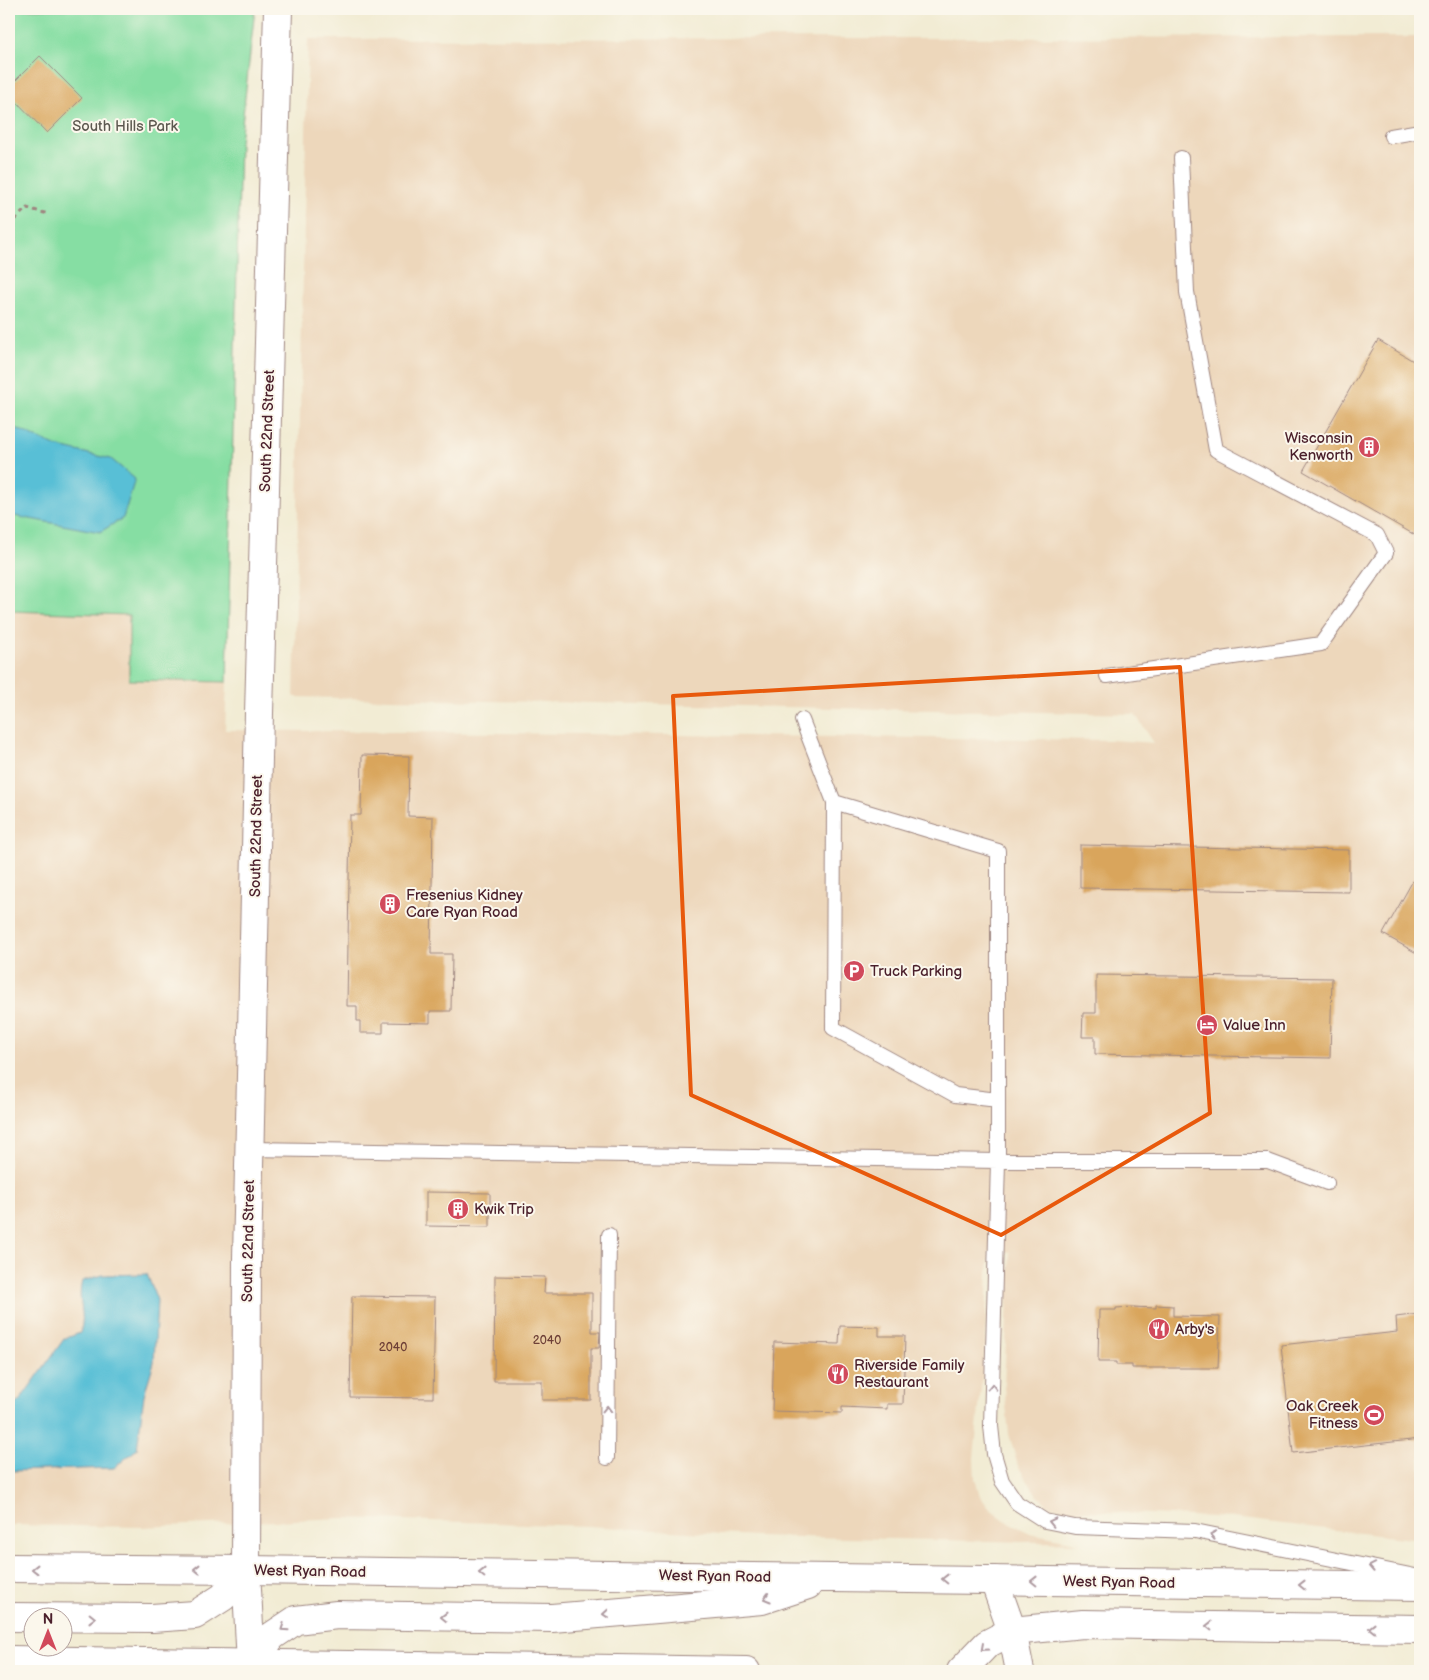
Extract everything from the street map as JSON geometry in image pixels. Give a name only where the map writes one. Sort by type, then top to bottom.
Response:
[{"type":"main road","name":"South 22nd Street","points":[[251,1664],[246,1570],[247,1268],[259,714],[278,9]]},
{"type":"main road","name":"West Ryan Road","points":[[9,1568],[1420,1586]]},
{"type":"main road","points":[[9,1617],[152,1618],[195,1615],[223,1597],[246,1570]]},
{"type":"main road","points":[[251,1664],[272,1636],[296,1620],[337,1615],[552,1618],[762,1600],[830,1578]]},
{"type":"main road","points":[[994,1580],[1012,1631],[1020,1671]]},
{"type":"main road","points":[[961,1671],[987,1644],[1012,1631],[1083,1624],[1420,1629]]},
{"type":"main road","points":[[9,1660],[746,1671]]},
{"type":"lane","points":[[1391,136],[1420,131]]},
{"type":"lane","points":[[1108,676],[1321,644],[1386,553],[1377,534],[1216,450],[1187,292],[1181,158]]},
{"type":"lane","points":[[802,720],[834,802],[833,1028],[955,1094],[998,1100]]},
{"type":"lane","points":[[834,802],[998,851],[998,1161],[991,1426],[994,1454],[1002,1481],[1016,1503],[1045,1521],[1075,1527],[1195,1531],[1420,1577]]},
{"type":"lane","points":[[250,1149],[998,1161],[1268,1161],[1327,1183]]},
{"type":"lane","points":[[607,1458],[609,1235]]},
{"type":"path","points":[[9,225],[28,208],[48,214]]},
{"type":"highlighted area","points":[[1180,667],[1210,1113],[1001,1235],[691,1095],[673,696]]},
{"type":"shaded area","points":[[1420,37],[1420,1540],[1233,1518],[1066,1510],[1048,1505],[1037,1495],[1018,1466],[1009,1434],[1004,1387],[1010,1252],[989,1251],[984,1357],[974,1458],[975,1479],[980,1496],[989,1508],[1006,1521],[1030,1533],[1081,1543],[755,1536],[588,1526],[342,1518],[143,1527],[9,1525],[9,611],[129,615],[130,680],[227,682],[225,730],[1112,740],[1154,743],[1135,714],[294,697],[308,39]]},
{"type":"green space","name":"South Hills Park","points":[[9,9],[255,9],[240,142],[227,682],[129,680],[129,615],[9,611]]},
{"type":"water","points":[[9,425],[55,446],[111,459],[135,479],[123,518],[100,532],[9,515]]},
{"type":"water","points":[[147,1274],[157,1300],[154,1362],[144,1395],[137,1449],[114,1468],[9,1471],[9,1410],[20,1400],[64,1339],[80,1333],[82,1319],[80,1288],[82,1281],[103,1275]]},
{"type":"building","points":[[40,56],[82,98],[47,133],[9,94],[9,87]]},
{"type":"building","name":"Wisconsin Kenworth","points":[[1378,340],[1415,362],[1420,352],[1420,538],[1303,471]]},
{"type":"building","name":"Fresenius Kidney Care Ryan Road","points":[[362,755],[409,756],[408,816],[433,817],[431,954],[452,954],[451,1011],[430,1011],[430,1023],[383,1022],[383,1033],[360,1033],[360,1021],[357,1021],[357,1006],[347,1006],[350,815],[361,815]]},
{"type":"building","points":[[1080,845],[1349,850],[1349,892],[1080,888]]},
{"type":"building","points":[[1420,868],[1420,955],[1383,934]]},
{"type":"building","name":"Value Inn","points":[[1096,975],[1332,978],[1330,1058],[1095,1054],[1095,1037],[1082,1037],[1083,1013],[1096,1013]]},
{"type":"building","name":"Kwik Trip","points":[[426,1192],[490,1193],[490,1227],[426,1226]]},
{"type":"building","points":[[495,1276],[545,1277],[544,1293],[592,1293],[592,1332],[600,1332],[599,1348],[591,1348],[591,1400],[542,1400],[542,1381],[494,1381]]},
{"type":"building","points":[[352,1296],[435,1297],[433,1398],[350,1397]]},
{"type":"building","name":"Arby's","points":[[1156,1305],[1173,1306],[1173,1316],[1220,1317],[1218,1368],[1132,1368],[1132,1365],[1116,1365],[1116,1362],[1098,1362],[1099,1310],[1116,1310],[1116,1308],[1132,1307],[1156,1308]]},
{"type":"building","points":[[1420,1314],[1420,1439],[1293,1453],[1281,1345],[1397,1332],[1396,1317]]},
{"type":"building","name":"Riverside Family Restaurant","points":[[840,1326],[879,1327],[879,1336],[905,1336],[903,1404],[887,1404],[887,1409],[842,1407],[842,1413],[772,1411],[774,1342],[839,1344]]},
{"type":"place","name":"Wisconsin Kenworth","points":[[1369,447]]},
{"type":"place","name":"Fresenius Kidney Care Ryan Road","points":[[390,904]]},
{"type":"place","name":"Truck Parking","points":[[854,971]]},
{"type":"place","name":"Value Inn","points":[[1207,1025]]},
{"type":"place","name":"Kwik Trip","points":[[458,1209]]},
{"type":"place","name":"Arby's","points":[[1159,1329]]},
{"type":"place","name":"Riverside Family Restaurant","points":[[838,1374]]},
{"type":"place","name":"Oak Creek Fitness","points":[[1374,1415]]}]
